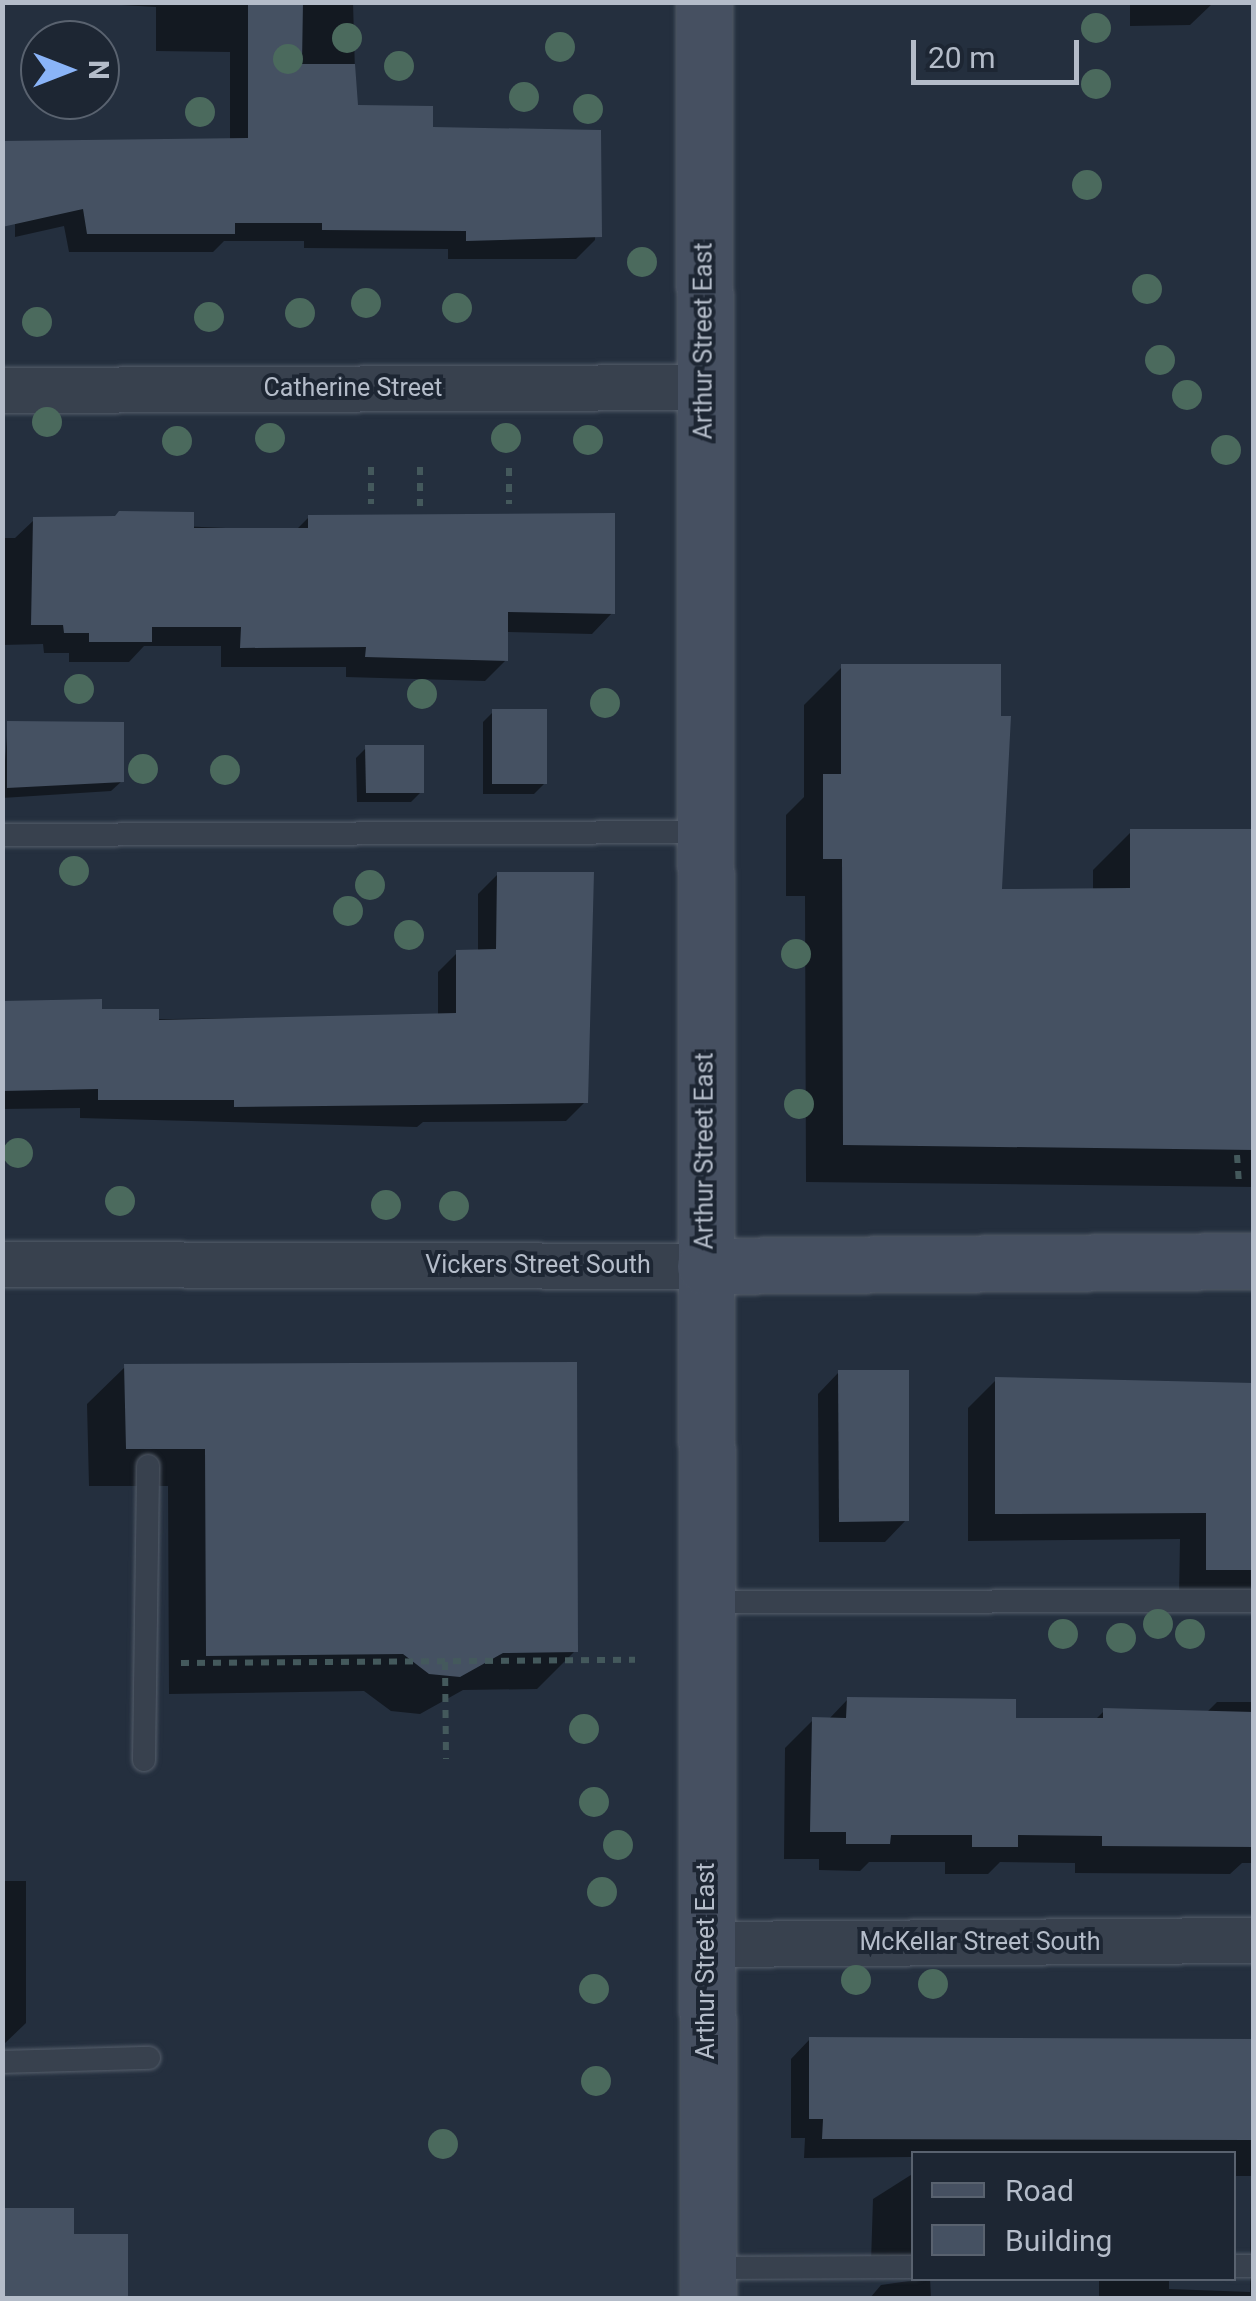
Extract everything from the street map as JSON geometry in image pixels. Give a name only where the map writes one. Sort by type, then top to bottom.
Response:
[{"type":"main road","name":"Arthur Street East","points":[[704,2],[708,2283]]},
{"type":"main road","name":"Vickers Street South","points":[[705,1266],[1254,1261]]},
{"type":"street","name":"Catherine Street","points":[[2,390],[704,387]]},
{"type":"street","name":"Vickers Street South","points":[[2,1264],[705,1266]]},
{"type":"street","name":"McKellar Street South","points":[[706,1944],[1254,1940]]},
{"type":"lane","points":[[2,835],[705,832]]},
{"type":"lane","points":[[144,1760],[148,1466]]},
{"type":"lane","points":[[705,1602],[1254,1601]]},
{"type":"lane","points":[[2,2062],[148,2058]]},
{"type":"lane","points":[[708,2283],[911,2267]]},
{"type":"path","points":[[371,467],[371,504]]},
{"type":"path","points":[[420,467],[420,506]]},
{"type":"path","points":[[509,468],[509,504]]},
{"type":"path","points":[[1237,1155],[1238,1185]]},
{"type":"path","points":[[145,1663],[635,1660]]},
{"type":"path","points":[[445,1662],[446,1759]]},
{"type":"building","points":[[248,2],[303,2],[302,64],[355,64],[358,105],[433,106],[433,127],[601,130],[602,237],[466,241],[466,231],[322,230],[322,223],[235,223],[235,234],[87,234],[83,209],[2,227],[2,141],[248,138]]},
{"type":"building","points":[[119,511],[194,512],[194,528],[308,528],[308,515],[615,513],[615,614],[508,612],[508,661],[365,657],[366,647],[240,648],[241,627],[152,627],[152,642],[89,642],[89,633],[64,633],[63,625],[31,625],[33,517],[115,516]]},
{"type":"building","points":[[841,664],[1001,664],[1001,716],[1011,716],[1002,889],[1130,888],[1130,829],[1254,829],[1254,1150],[843,1145],[842,859],[823,859],[823,774],[841,774]]},
{"type":"building","points":[[492,709],[547,709],[547,784],[492,784]]},
{"type":"building","points":[[7,721],[124,722],[124,782],[7,788]]},
{"type":"building","points":[[365,745],[424,745],[424,793],[366,793]]},
{"type":"building","points":[[497,872],[594,872],[588,1103],[234,1107],[234,1100],[98,1100],[98,1089],[2,1091],[2,1001],[102,999],[102,1009],[159,1009],[159,1020],[456,1013],[456,950],[496,949]]},
{"type":"building","points":[[577,1362],[578,1652],[503,1653],[460,1677],[429,1674],[403,1654],[206,1656],[205,1449],[126,1449],[124,1364]]},
{"type":"building","points":[[838,1370],[909,1370],[909,1521],[839,1522]]},
{"type":"building","points":[[995,1377],[1254,1383],[1254,1570],[1206,1570],[1206,1513],[995,1514]]},
{"type":"building","points":[[847,1697],[1016,1699],[1016,1718],[1103,1718],[1103,1708],[1254,1712],[1254,1847],[1102,1846],[1102,1836],[1018,1835],[1018,1847],[972,1847],[972,1835],[891,1835],[890,1844],[846,1844],[846,1832],[810,1832],[812,1717],[846,1718]]},
{"type":"building","points":[[809,2037],[1254,2039],[1254,2140],[822,2139],[823,2119],[809,2119]]},
{"type":"building","points":[[2,2208],[74,2208],[74,2234],[128,2234],[128,2298],[2,2298]]}]
